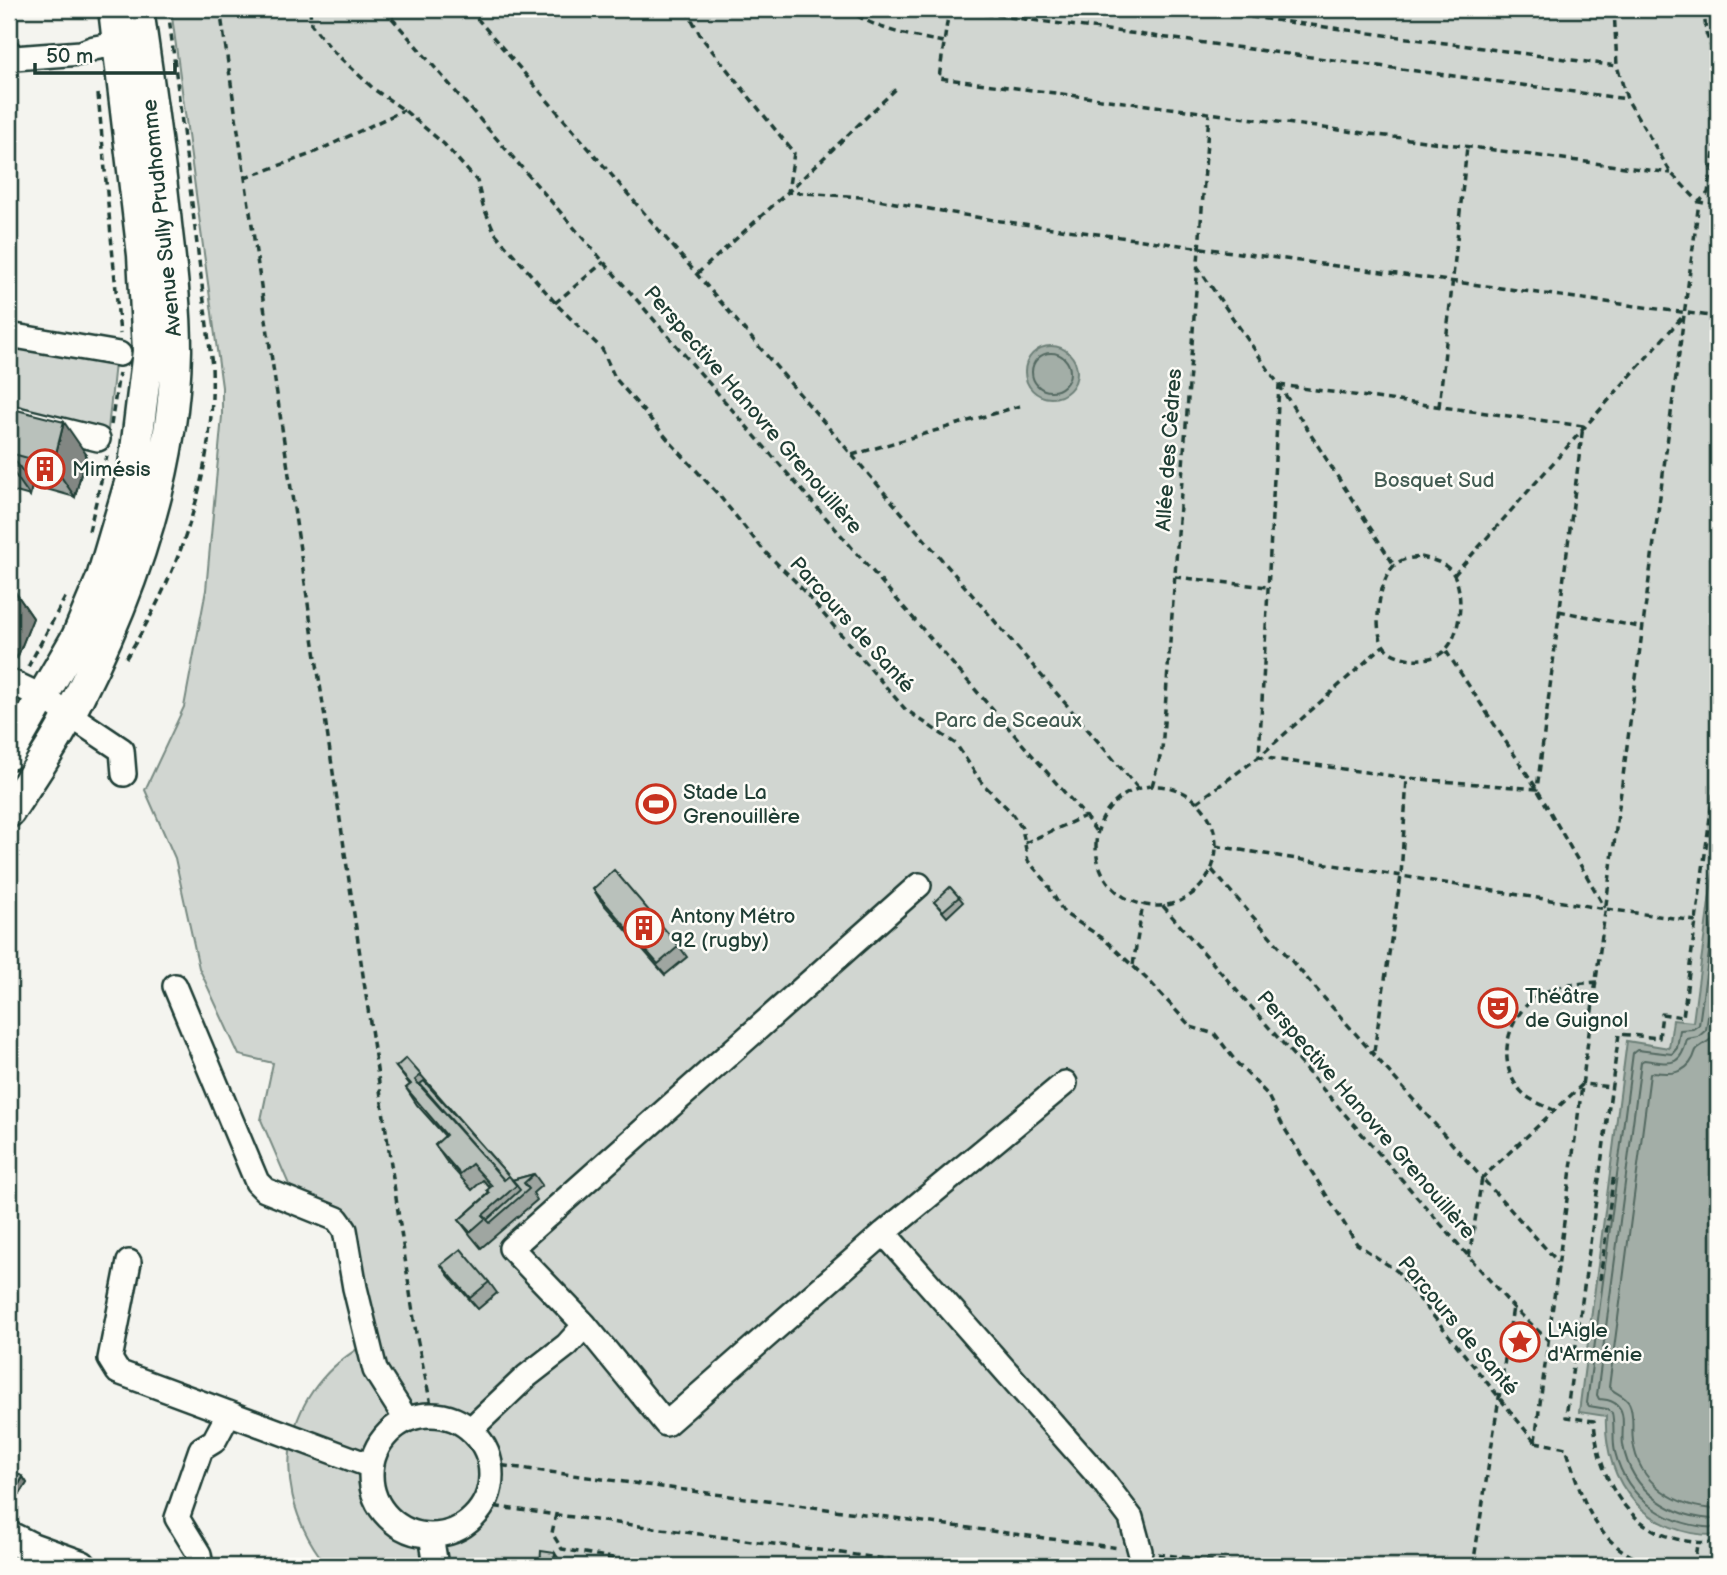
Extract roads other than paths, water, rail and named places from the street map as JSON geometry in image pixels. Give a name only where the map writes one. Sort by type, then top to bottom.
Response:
[{"type":"main road","name":"Avenue Sully Prudhomme","points":[[9,754],[78,638],[102,578],[133,473],[149,356],[143,256],[114,9]]},
{"type":"main road","name":"Avenue Sully Prudhomme","points":[[9,812],[69,715],[101,654],[131,578],[160,476],[172,400],[176,352],[175,306],[159,156],[138,9]]},
{"type":"main road","points":[[9,1537],[81,1566]]},
{"type":"street","points":[[9,52],[14,58],[81,53],[118,44]]},
{"type":"street","points":[[9,335],[119,354]]},
{"type":"street","points":[[9,417],[98,439]]},
{"type":"street","points":[[9,681],[43,696],[122,750],[124,774]]},
{"type":"street","points":[[919,885],[511,1248],[585,1325],[666,1424],[884,1233],[1065,1083]]},
{"type":"street","points":[[175,986],[257,1182],[265,1190],[337,1219],[345,1230],[355,1288],[375,1370],[399,1423]]},
{"type":"street","points":[[884,1233],[1103,1480],[1131,1518],[1140,1551]]},
{"type":"street","points":[[129,1262],[110,1359],[118,1372],[370,1466]]},
{"type":"street","points":[[471,1429],[527,1376],[567,1345],[585,1325]]},
{"type":"street","points":[[201,1566],[199,1554],[177,1518],[201,1449],[214,1441],[229,1413]]},
{"type":"street","points":[[433,1414],[459,1421],[480,1439],[490,1464],[488,1492],[483,1505],[473,1518],[461,1527],[431,1535],[410,1532],[392,1521],[379,1506],[371,1487],[370,1466],[382,1438],[399,1423],[433,1414]]},
{"type":"street","points":[[431,1535],[436,1566]]},
{"type":"water","points":[[1051,346],[1061,348],[1069,354],[1075,362],[1075,382],[1069,390],[1061,396],[1051,398],[1041,396],[1033,390],[1027,382],[1025,372],[1027,362],[1033,354],[1041,348]]},
{"type":"water","points":[[1718,835],[1718,1535],[1693,1533],[1671,1527],[1651,1516],[1635,1502],[1612,1464],[1607,1441],[1606,1416],[1579,1412],[1627,1041],[1669,1048],[1673,1020],[1693,1022]]},
{"type":"tram line","points":[[9,1556],[29,1566]]},
{"type":"place","name":"Mimésis","points":[[45,469]]},
{"type":"place","name":"Stade La Grenouillère","points":[[656,804]]},
{"type":"place","name":"Antony Métro 92 (rugby)","points":[[644,928]]},
{"type":"place","name":"Théâtre de Guignol","points":[[1498,1008]]},
{"type":"place","name":"L'Aigle d'Arménie","points":[[1520,1342]]},
{"type":"park label","name":"Bosquet Sud","points":[[1434,480]]},
{"type":"park label","name":"Parc de Sceaux","points":[[1008,720]]}]
